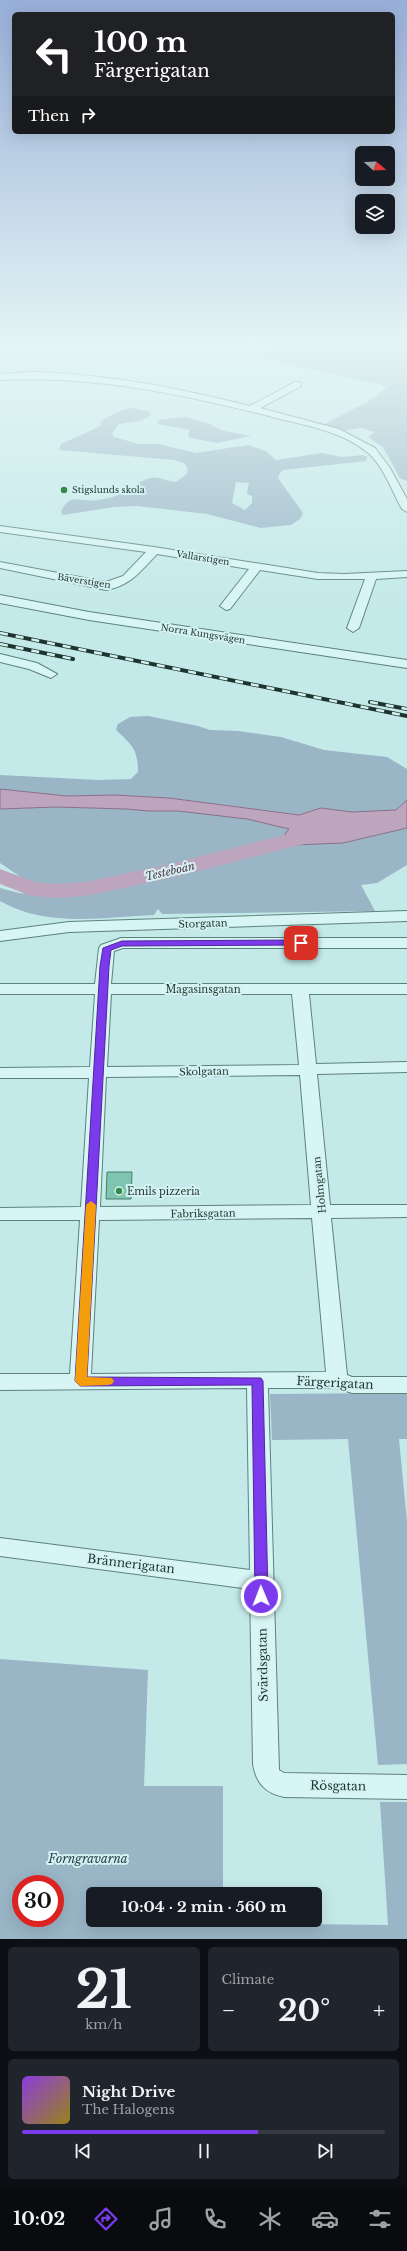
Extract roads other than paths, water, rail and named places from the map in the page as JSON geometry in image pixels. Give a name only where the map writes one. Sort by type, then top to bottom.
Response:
[{"type":"street","points":[[332,431],[365,446],[374,452],[407,509]]},
{"type":"street","points":[[395,487],[407,486]]},
{"type":"street","name":"Vallarstigen","points":[[0,529],[154,550],[318,576],[371,577],[407,574]]},
{"type":"street","name":"Bäverstigen","points":[[0,565],[106,586],[118,585],[126,581],[154,550]]},
{"type":"street","points":[[226,606],[258,566]]},
{"type":"street","points":[[353,628],[366,595],[371,577]]},
{"type":"street","name":"Norra Kungsvägen","points":[[0,599],[89,616],[407,664]]},
{"type":"street","points":[[0,658],[33,666],[51,674]]},
{"type":"street","name":"Storgatan","points":[[0,936],[69,927],[407,916]]},
{"type":"street","points":[[80,1381],[105,955],[109,946],[122,943],[407,943]]},
{"type":"street","name":"Magasinsgatan","points":[[0,989],[407,989]]},
{"type":"street","name":"Holmgatan","points":[[300,989],[338,1380]]},
{"type":"street","name":"Skolgatan","points":[[0,1073],[308,1070],[322,1068],[407,1067]]},
{"type":"street","name":"Fabriksgatan","points":[[0,1214],[407,1212]]},
{"type":"street","name":"Färgerigatan","points":[[0,1382],[338,1380],[352,1385],[407,1385]]},
{"type":"street","name":"Svärdsgatan","points":[[257,1381],[265,1764],[270,1780]]},
{"type":"street","name":"Brännerigatan","points":[[0,1547],[261,1581]]},
{"type":"street","name":"Rösgatan","points":[[270,1780],[284,1785],[407,1786]]},
{"type":"waterway","name":"Testeboån","points":[[0,876],[31,889],[58,891],[85,889],[171,871],[320,833]]},
{"type":"railway","points":[[0,633],[407,716]]},
{"type":"railway","points":[[0,644],[73,659]]},
{"type":"railway","points":[[370,702],[407,709]]},
{"type":"place","name":"Stigslunds skola","points":[[64,490]]},
{"type":"place","name":"Emils pizzeria","points":[[119,1191]]},
{"type":"park label","name":"Forngravarna","points":[[88,1859]]}]
